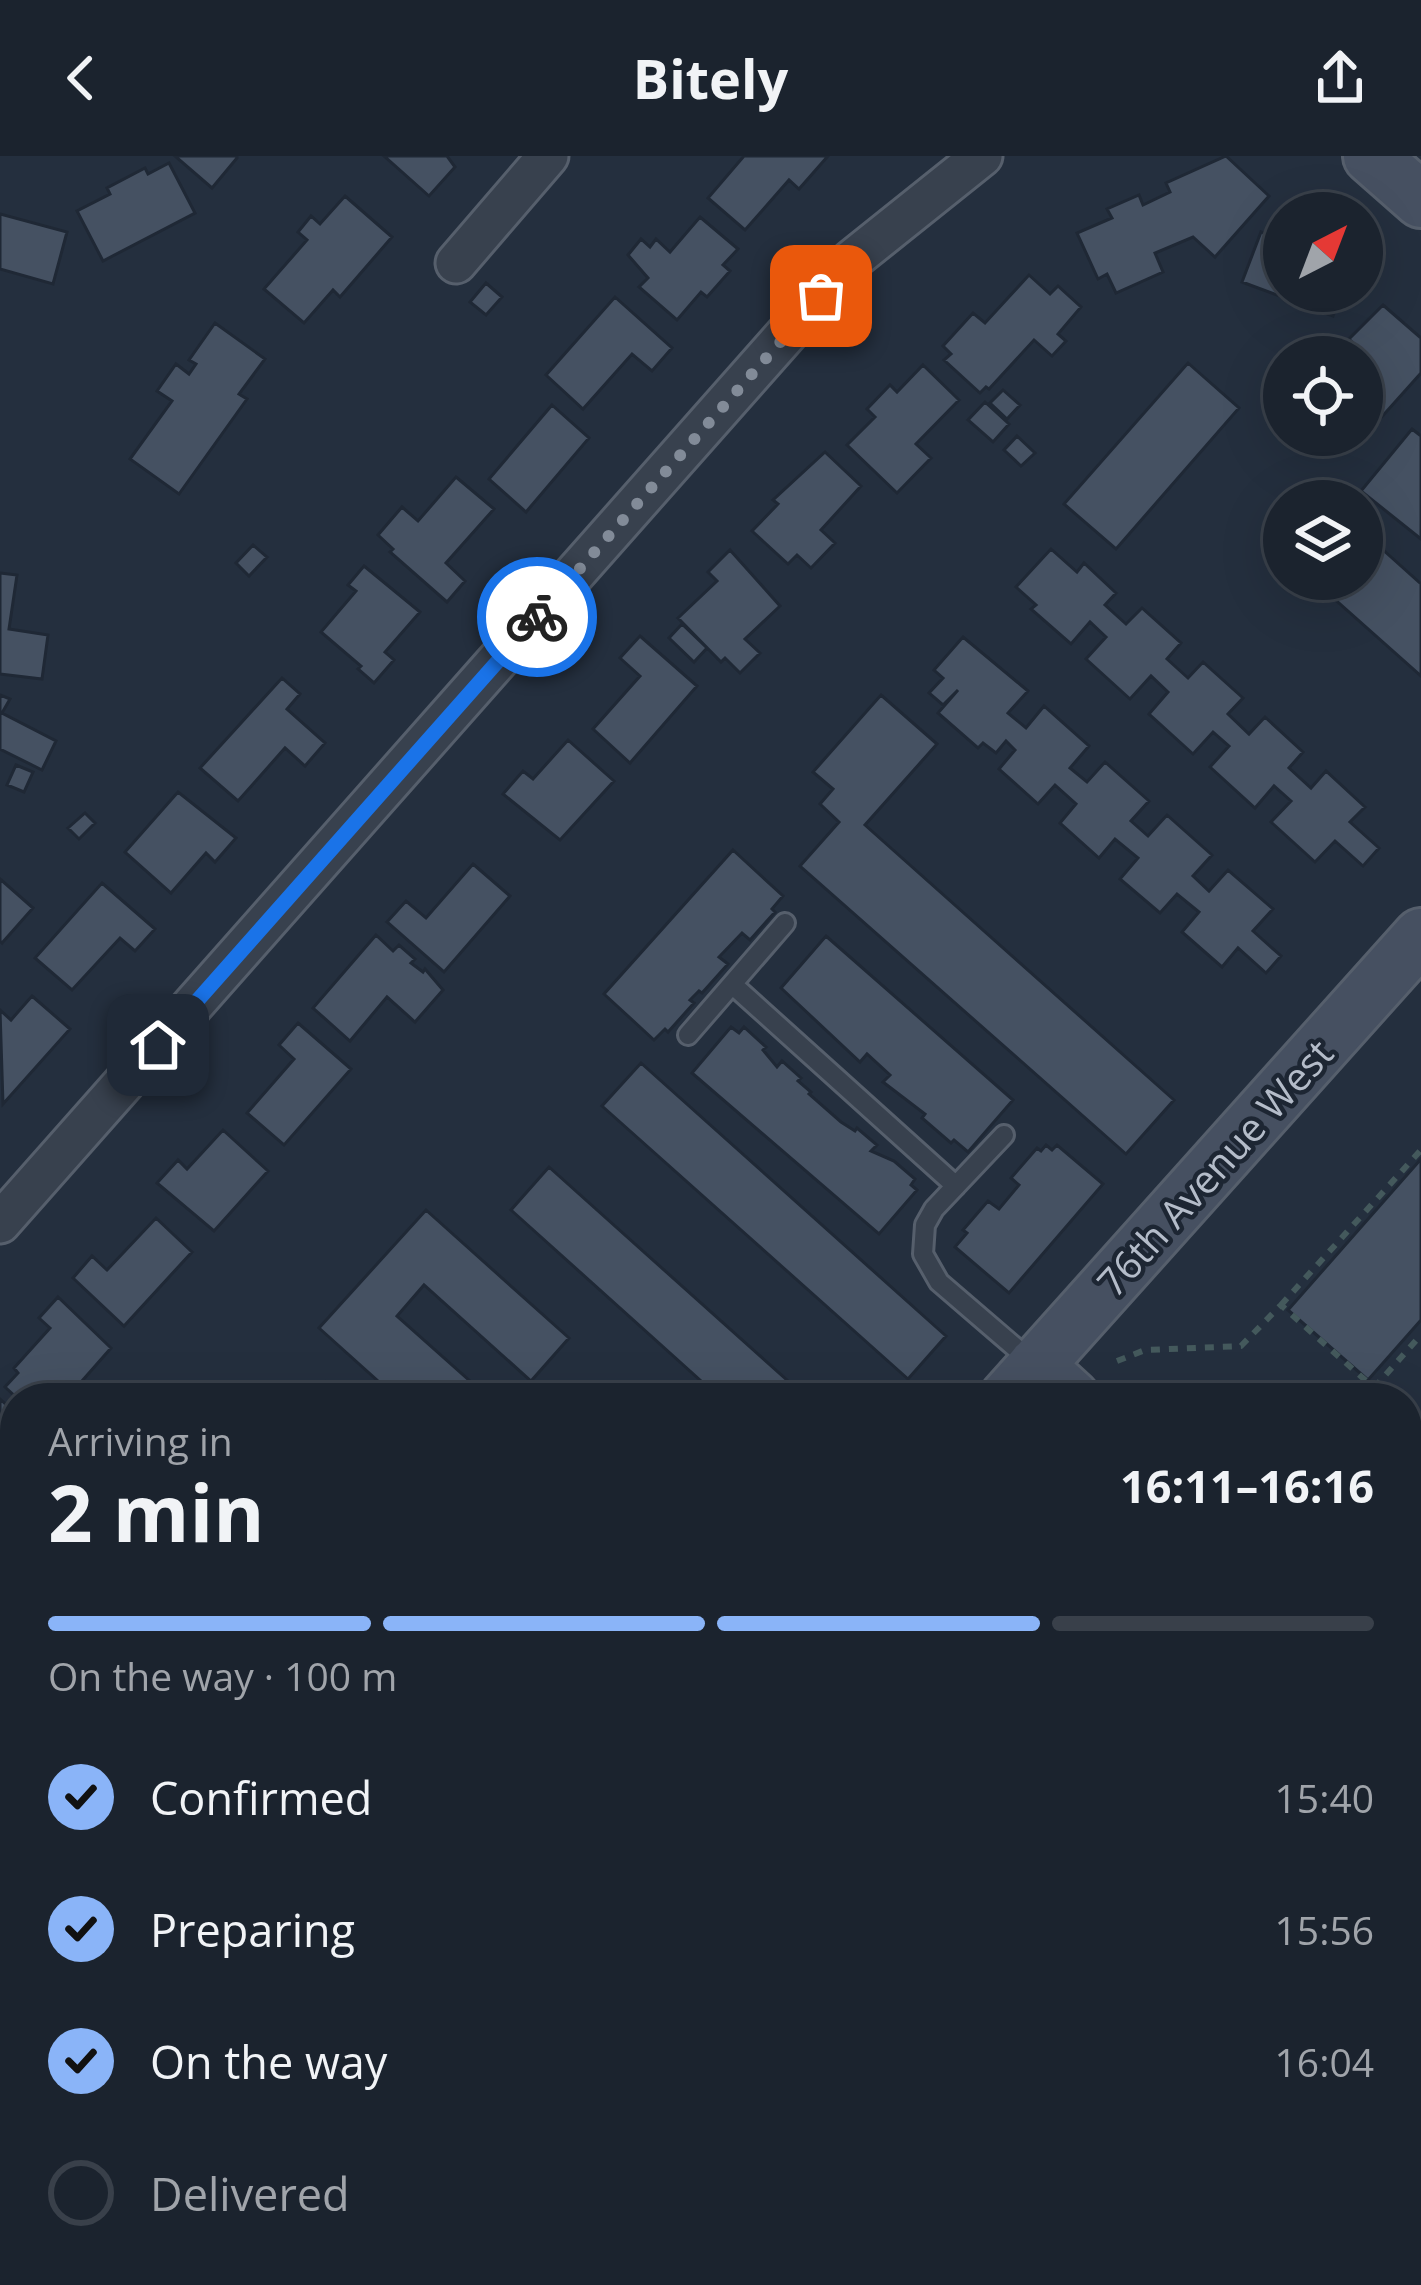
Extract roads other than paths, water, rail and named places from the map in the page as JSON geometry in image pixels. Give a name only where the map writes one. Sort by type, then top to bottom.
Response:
[{"type":"street","points":[[456,263],[548,156]]},
{"type":"street","points":[[0,1223],[852,260],[982,156]]},
{"type":"street","points":[[1372,156],[1421,200]]},
{"type":"street","name":"76th Avenue West","points":[[1041,1383],[1421,936]]},
{"type":"lane","points":[[688,1035],[784,923]]},
{"type":"lane","points":[[733,986],[956,1186]]},
{"type":"lane","points":[[1004,1135],[925,1225],[923,1254],[928,1268],[1034,1383]]}]
